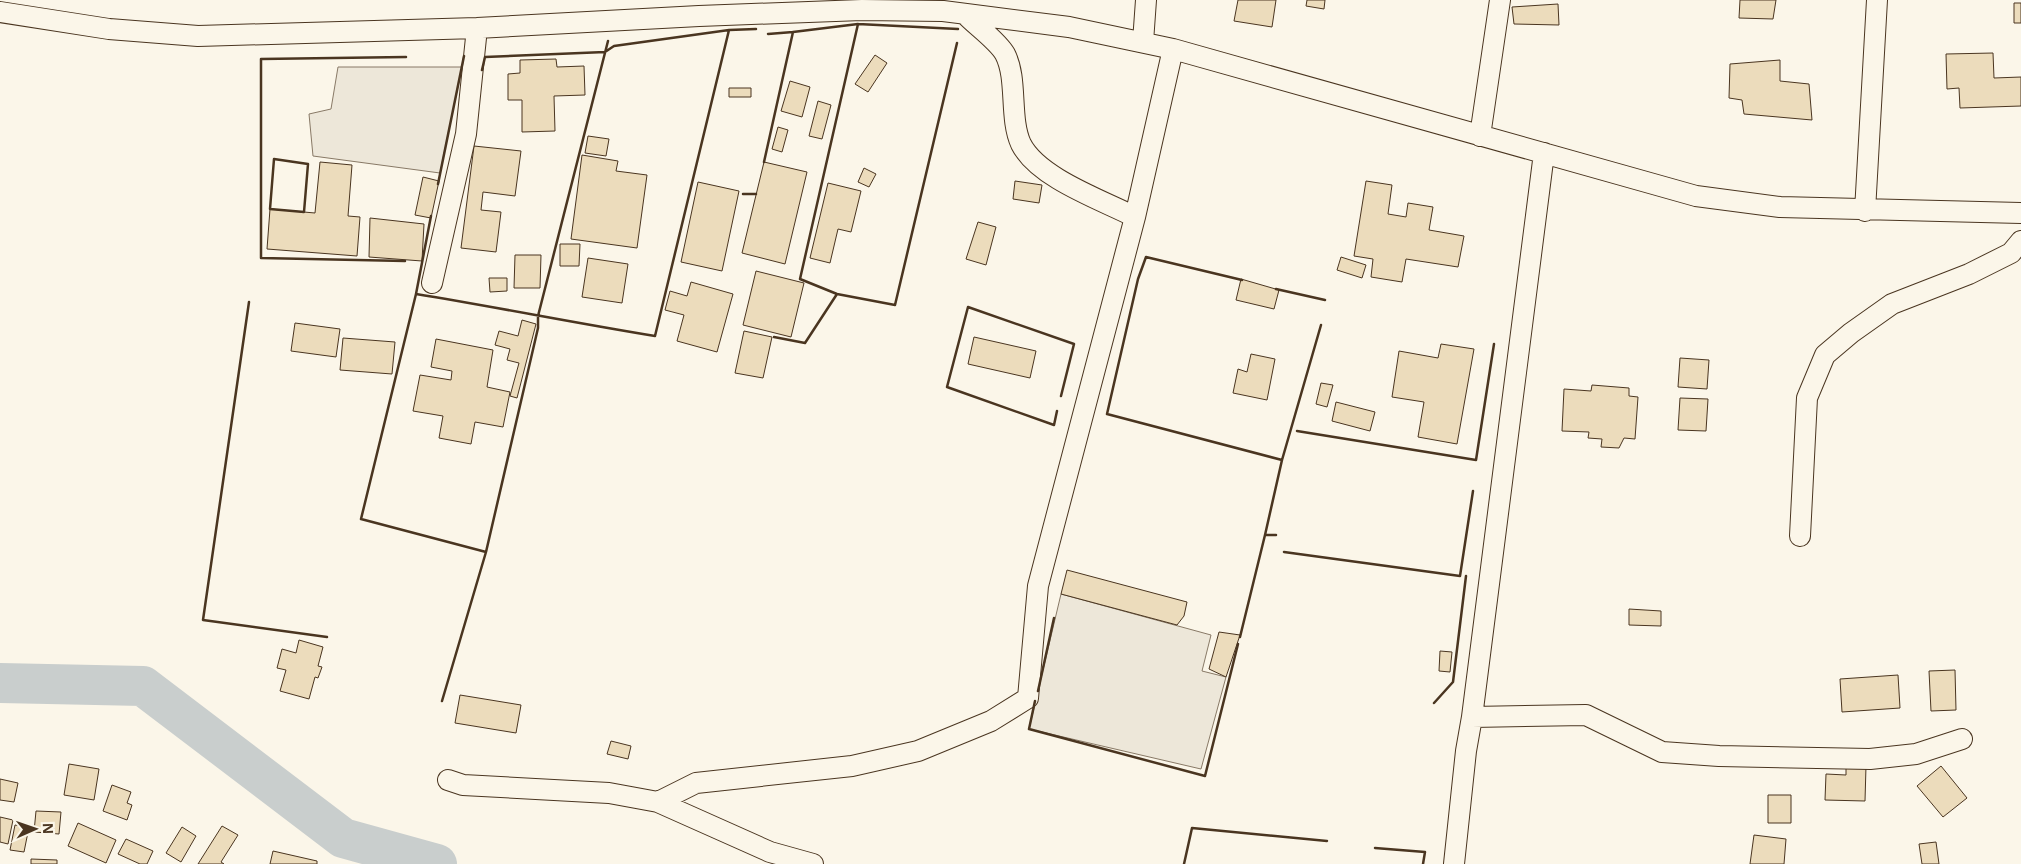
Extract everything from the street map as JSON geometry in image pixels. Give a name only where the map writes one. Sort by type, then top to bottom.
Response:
[{"type":"street","points":[[1142,42],[1146,0]]},
{"type":"street","points":[[1480,136],[1500,0]]},
{"type":"street","points":[[1866,211],[1877,0]]},
{"type":"street","points":[[0,12],[110,29],[198,36],[477,28],[699,16],[862,10],[964,14],[1069,27],[1173,49],[1696,196],[1780,207],[1866,211],[2021,213]]},
{"type":"street","points":[[964,14],[1004,54],[1010,72],[1021,143],[1031,158],[1052,174],[1135,216]]},
{"type":"street","points":[[432,283],[466,134],[477,28]]},
{"type":"street","points":[[658,802],[696,783],[852,766],[918,751],[991,721],[1028,698],[1038,586],[1135,216],[1173,49]]},
{"type":"street","points":[[1454,864],[1466,751],[1472,718],[1544,153]]},
{"type":"street","points":[[1800,536],[1807,398],[1826,355],[1851,333],[1892,304],[1969,274],[2011,252],[2021,241]]},
{"type":"street","points":[[1472,718],[1586,715],[1662,752],[1719,756],[1870,759],[1916,754],[1962,739]]},
{"type":"street","points":[[448,780],[463,785],[609,793],[658,802],[770,852],[813,864]]},
{"type":"shaded area","points":[[338,67],[462,67],[440,173],[313,156],[309,114],[331,109]]},
{"type":"shaded area","points":[[1061,594],[1211,635],[1202,671],[1226,677],[1201,769],[1029,729]]},
{"type":"building","points":[[1238,0],[1276,0],[1272,27],[1234,21]]},
{"type":"building","points":[[1307,0],[1325,0],[1324,9],[1306,6]]},
{"type":"building","points":[[1740,0],[1776,0],[1773,19],[1739,18]]},
{"type":"building","points":[[2014,3],[2021,3],[2021,23],[2014,23]]},
{"type":"building","points":[[1558,4],[1559,25],[1514,24],[1512,7]]},
{"type":"building","points":[[1993,53],[1994,78],[2021,77],[2021,106],[1960,108],[1959,88],[1947,89],[1946,54]]},
{"type":"building","points":[[875,55],[887,63],[868,92],[855,84]]},
{"type":"building","points":[[556,59],[557,67],[584,66],[585,95],[554,96],[555,131],[522,132],[522,100],[508,100],[508,74],[520,73],[520,60]]},
{"type":"building","points":[[1780,60],[1780,81],[1809,84],[1812,120],[1744,114],[1742,100],[1729,98],[1730,64]]},
{"type":"building","points":[[790,81],[810,87],[802,117],[781,111]]},
{"type":"building","points":[[729,88],[751,88],[751,97],[729,97]]},
{"type":"building","points":[[818,101],[831,105],[822,139],[809,136]]},
{"type":"building","points":[[778,127],[788,130],[782,152],[772,149]]},
{"type":"building","points":[[588,136],[609,139],[606,156],[585,153]]},
{"type":"building","points":[[474,146],[521,151],[515,196],[483,192],[481,210],[501,212],[496,252],[461,248]]},
{"type":"building","points":[[582,155],[618,161],[616,171],[647,175],[637,248],[571,239]]},
{"type":"building","points":[[320,162],[352,165],[348,216],[360,217],[357,256],[267,249],[270,209],[315,213]]},
{"type":"building","points":[[764,162],[807,172],[785,264],[742,253]]},
{"type":"building","points":[[864,168],[876,174],[869,187],[858,182]]},
{"type":"building","points":[[423,177],[439,181],[431,218],[415,215]]},
{"type":"building","points":[[1015,181],[1042,185],[1039,203],[1013,199]]},
{"type":"building","points":[[1366,181],[1392,185],[1388,214],[1406,217],[1408,203],[1433,207],[1429,230],[1464,236],[1458,267],[1406,259],[1402,282],[1371,277],[1373,259],[1354,256]]},
{"type":"building","points":[[698,182],[739,191],[722,271],[681,262]]},
{"type":"building","points":[[828,183],[861,191],[851,232],[838,229],[830,263],[810,258]]},
{"type":"building","points":[[370,218],[424,224],[422,261],[369,257]]},
{"type":"building","points":[[978,222],[996,227],[986,265],[966,259]]},
{"type":"building","points":[[560,244],[580,244],[579,266],[560,266]]},
{"type":"building","points":[[515,255],[541,255],[540,288],[514,288]]},
{"type":"building","points":[[1341,257],[1366,265],[1362,278],[1337,270]]},
{"type":"building","points":[[588,258],[628,264],[622,303],[582,297]]},
{"type":"building","points":[[756,271],[804,283],[791,337],[743,325]]},
{"type":"building","points":[[489,278],[507,278],[507,291],[490,292]]},
{"type":"building","points":[[1241,279],[1279,290],[1274,309],[1236,300]]},
{"type":"building","points":[[691,282],[733,294],[717,352],[677,341],[684,315],[665,310],[670,291],[687,296]]},
{"type":"building","points":[[522,320],[536,324],[517,398],[510,396],[519,363],[507,360],[510,349],[495,345],[499,331],[518,336]]},
{"type":"building","points":[[295,323],[340,329],[336,357],[291,351]]},
{"type":"building","points":[[744,331],[772,337],[763,378],[735,373]]},
{"type":"building","points":[[974,337],[1036,351],[1030,378],[968,364]]},
{"type":"building","points":[[343,338],[395,342],[392,374],[340,370]]},
{"type":"building","points":[[436,339],[493,350],[487,387],[510,392],[503,427],[475,422],[471,444],[439,438],[443,416],[413,411],[420,375],[451,380],[452,371],[431,367]]},
{"type":"building","points":[[1441,344],[1474,349],[1457,444],[1418,437],[1424,402],[1392,397],[1399,351],[1438,358]]},
{"type":"building","points":[[1251,354],[1275,359],[1267,400],[1233,393],[1238,369],[1247,372]]},
{"type":"building","points":[[1680,358],[1709,360],[1707,389],[1678,387]]},
{"type":"building","points":[[1321,383],[1333,385],[1327,407],[1316,404]]},
{"type":"building","points":[[1592,385],[1629,388],[1629,396],[1638,397],[1635,439],[1624,438],[1619,448],[1601,447],[1602,439],[1588,438],[1589,432],[1562,431],[1564,389],[1591,391]]},
{"type":"building","points":[[1680,398],[1708,399],[1706,431],[1678,430]]},
{"type":"building","points":[[1336,402],[1375,412],[1370,431],[1332,421]]},
{"type":"building","points":[[1067,570],[1187,602],[1184,616],[1177,625],[1061,594]]},
{"type":"building","points":[[1629,609],[1661,611],[1661,626],[1629,625]]},
{"type":"building","points":[[1219,632],[1240,635],[1226,677],[1209,669]]},
{"type":"building","points":[[299,640],[323,647],[318,666],[322,667],[318,678],[315,677],[309,699],[280,691],[286,670],[277,668],[282,649],[296,653]]},
{"type":"building","points":[[1440,651],[1452,652],[1450,672],[1439,671]]},
{"type":"building","points":[[1955,670],[1956,710],[1931,711],[1929,671]]},
{"type":"building","points":[[1898,675],[1900,708],[1842,712],[1840,679]]},
{"type":"building","points":[[460,695],[521,705],[516,733],[455,723]]},
{"type":"building","points":[[611,741],[631,746],[628,759],[607,754]]},
{"type":"building","points":[[69,764],[99,769],[94,800],[64,795]]},
{"type":"building","points":[[1846,765],[1866,766],[1865,801],[1825,800],[1826,774],[1846,775]]},
{"type":"building","points":[[1941,766],[1967,798],[1943,817],[1917,786]]},
{"type":"building","points":[[0,779],[18,783],[14,802],[0,800]]},
{"type":"building","points":[[112,785],[131,792],[127,803],[132,805],[127,820],[103,811]]},
{"type":"building","points":[[1768,795],[1791,795],[1791,823],[1768,823]]},
{"type":"building","points":[[36,811],[61,812],[59,834],[34,832]]},
{"type":"building","points":[[0,817],[13,820],[8,844],[0,842]]},
{"type":"building","points":[[78,823],[116,840],[106,863],[68,846]]},
{"type":"building","points":[[15,825],[29,827],[24,852],[10,850]]},
{"type":"building","points":[[222,826],[238,835],[221,862],[224,864],[198,864]]},
{"type":"building","points":[[182,827],[196,836],[181,862],[166,853]]},
{"type":"building","points":[[1754,835],[1786,839],[1784,864],[1750,864]]},
{"type":"building","points":[[126,839],[153,851],[147,864],[140,864],[118,854]]},
{"type":"building","points":[[1936,842],[1939,864],[1922,864],[1919,844]]},
{"type":"building","points":[[273,851],[317,861],[317,864],[270,864]]},
{"type":"building","points":[[31,859],[57,860],[57,864],[31,864]]},
{"type":"waterway","points":[[0,683],[143,686],[343,838],[437,864]]},
{"type":"wall","points":[[793,32],[858,24]]},
{"type":"wall","points":[[957,43],[895,305],[837,294],[800,279],[858,24],[958,29]]},
{"type":"wall","points":[[486,552],[361,519],[416,294],[655,336],[729,30],[756,29]]},
{"type":"wall","points":[[482,70],[485,57],[605,52],[614,46],[729,30]]},
{"type":"wall","points":[[764,162],[793,32],[768,34]]},
{"type":"wall","points":[[442,701],[486,552],[538,328],[538,316],[608,41]]},
{"type":"wall","points":[[438,184],[464,56]]},
{"type":"wall","points":[[405,261],[261,258],[261,59],[406,57]]},
{"type":"wall","points":[[274,159],[308,164],[304,212],[270,209],[274,159]]},
{"type":"wall","points":[[743,194],[756,194]]},
{"type":"wall","points":[[416,294],[431,216]]},
{"type":"wall","points":[[1242,280],[1146,257],[1138,279],[1107,414],[1282,460],[1321,325]]},
{"type":"wall","points":[[1276,289],[1325,300]]},
{"type":"wall","points":[[774,337],[805,343],[837,294]]},
{"type":"wall","points":[[249,302],[203,620],[327,637]]},
{"type":"wall","points":[[1057,411],[1054,425],[947,387],[968,307],[1074,344],[1061,396]]},
{"type":"wall","points":[[1297,431],[1476,460],[1494,344]]},
{"type":"wall","points":[[1276,535],[1265,535],[1282,460]]},
{"type":"wall","points":[[1284,552],[1460,576],[1473,491]]},
{"type":"wall","points":[[1240,637],[1265,535]]},
{"type":"wall","points":[[1434,703],[1453,682],[1466,576]]},
{"type":"wall","points":[[1038,691],[1054,618]]},
{"type":"wall","points":[[1035,701],[1029,729],[1205,776],[1238,644]]},
{"type":"wall","points":[[1184,864],[1192,828],[1327,841]]},
{"type":"wall","points":[[1375,848],[1425,852],[1423,864]]}]
